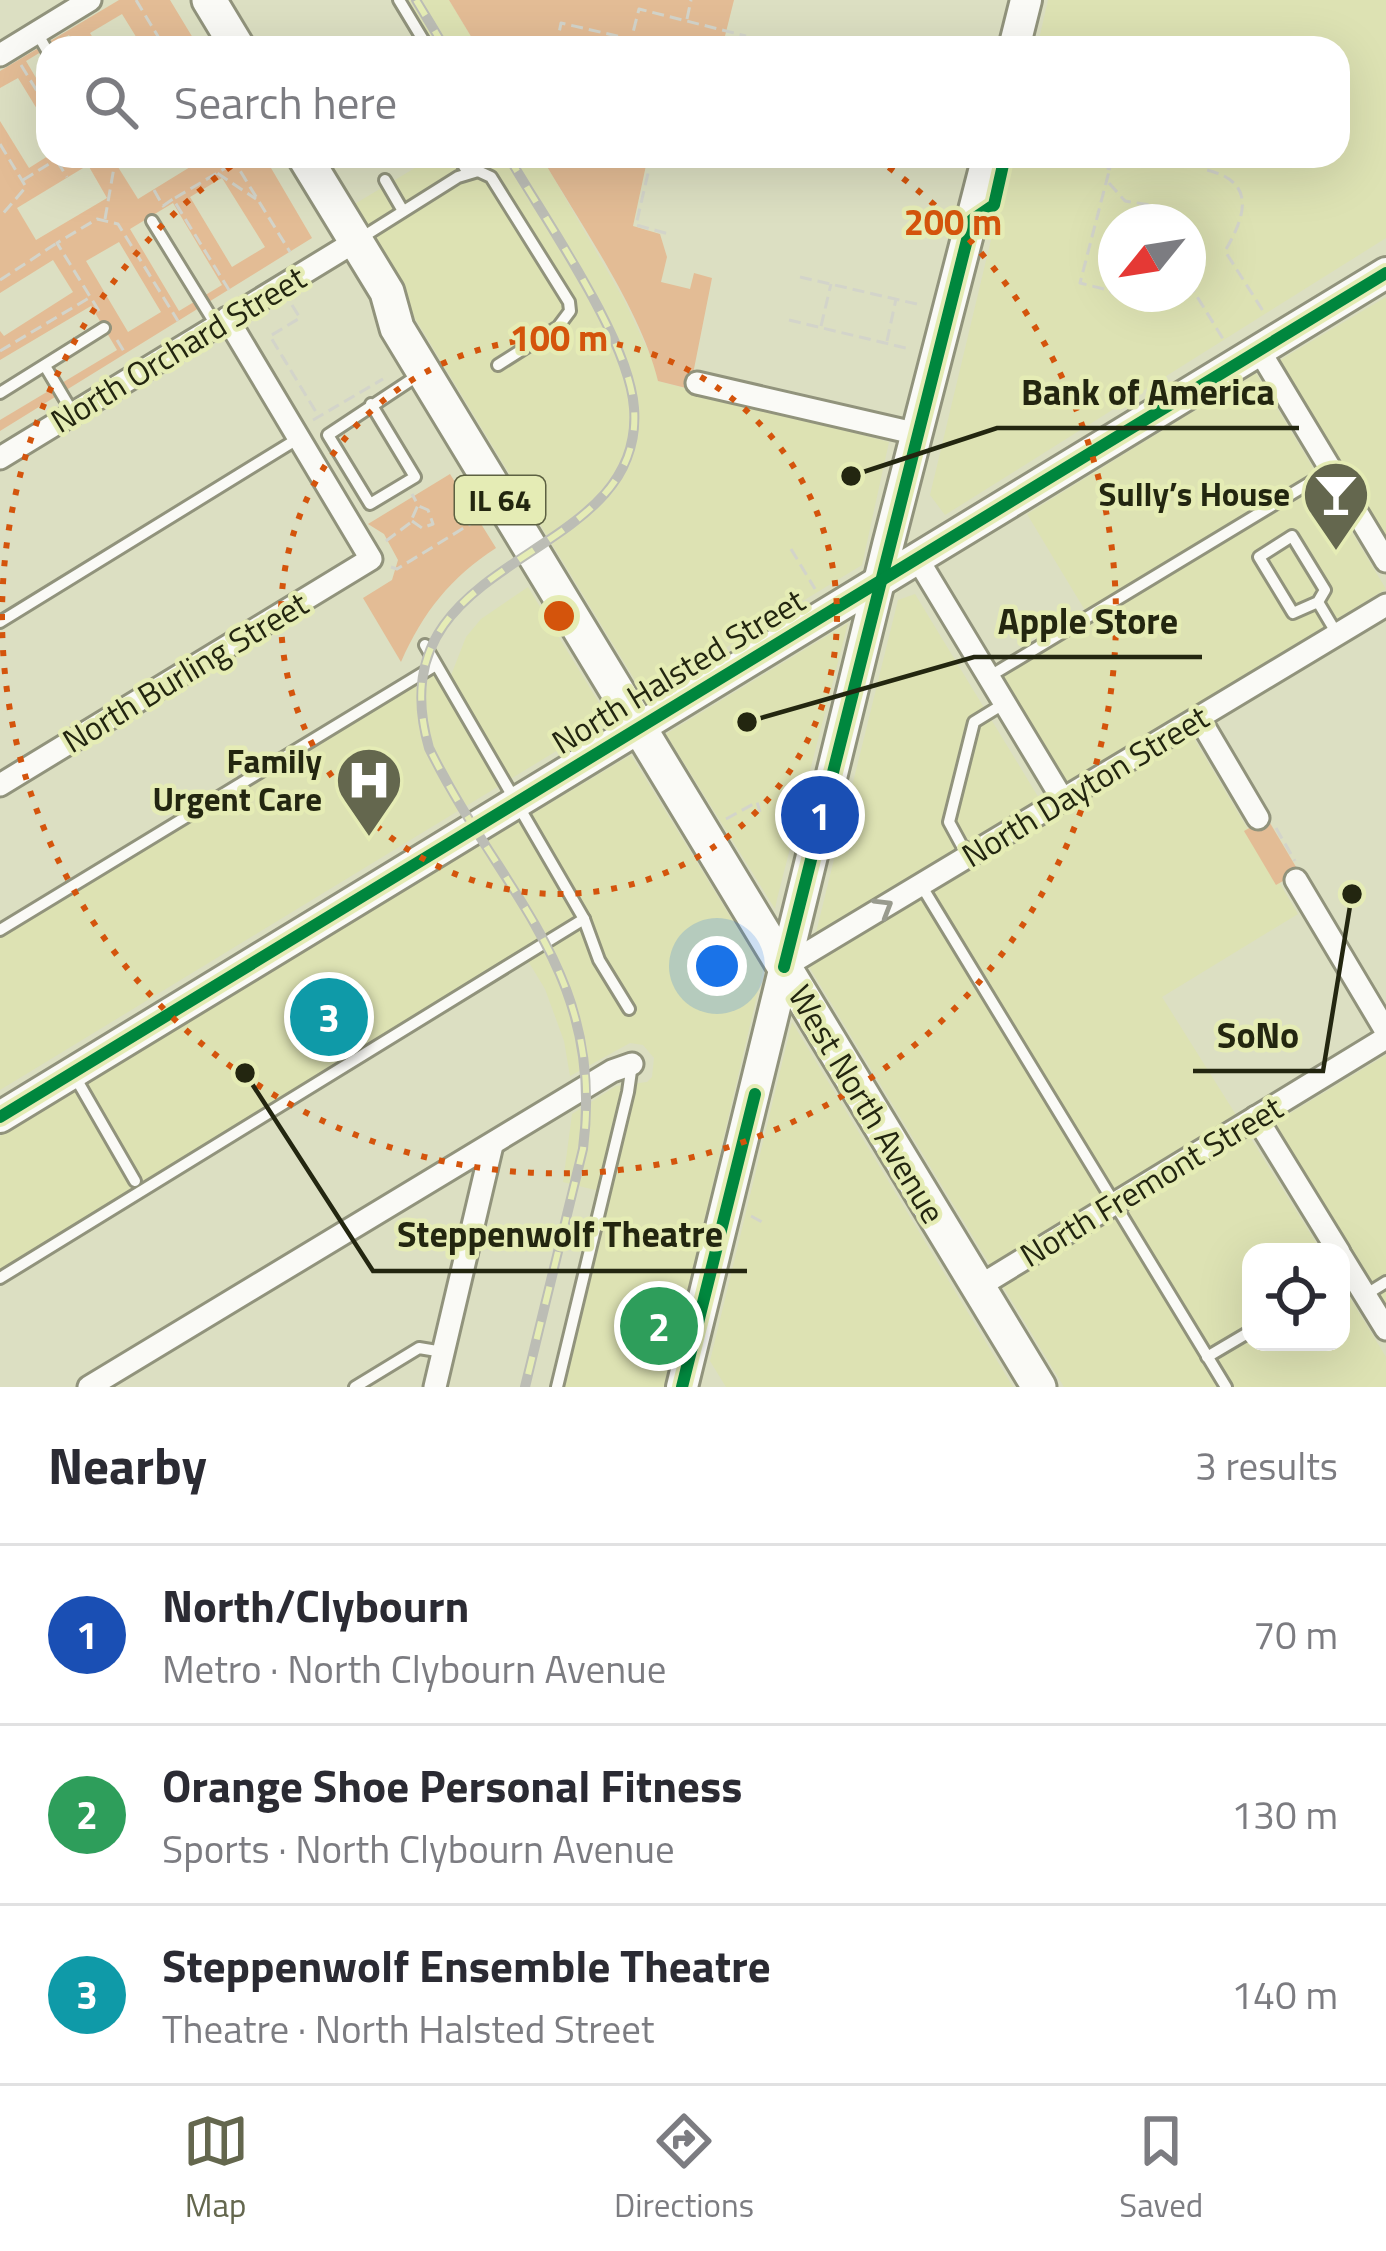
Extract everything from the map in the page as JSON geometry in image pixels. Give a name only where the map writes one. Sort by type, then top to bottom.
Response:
[{"type":"main road","points":[[186,0],[208,36]]},
{"type":"main road","points":[[209,0],[231,36]]},
{"type":"main road","points":[[1017,36],[1026,0]]},
{"type":"main road","name":"West North Avenue","points":[[289,168],[387,292],[409,372],[638,728],[1039,1387]]},
{"type":"main road","name":"West North Avenue","points":[[310,168],[347,246]]},
{"type":"main road","points":[[691,1379],[784,967],[985,168]]},
{"type":"main road","name":"North Halsted Street","points":[[0,1117],[1386,273]]},
{"type":"street","points":[[49,36],[90,0]]},
{"type":"street","points":[[9,58],[36,45]]},
{"type":"street","name":"North Orchard Street","points":[[0,458],[347,246]]},
{"type":"street","points":[[222,321],[382,556]]},
{"type":"street","points":[[1259,350],[1386,561]]},
{"type":"street","points":[[697,383],[918,434]]},
{"type":"street","name":"North Burling Street","points":[[0,785],[382,556]]},
{"type":"street","points":[[917,558],[1064,800]]},
{"type":"street","name":"North Dayton Street","points":[[784,967],[1386,605]]},
{"type":"street","points":[[1199,718],[1258,818]]},
{"type":"street","points":[[1296,880],[1384,1041]]},
{"type":"street","name":"North Fremont Street","points":[[978,1287],[1384,1041]]},
{"type":"street","points":[[89,1387],[612,1071],[632,1064]]},
{"type":"street","points":[[1256,1117],[1331,1243]]},
{"type":"street","points":[[435,1387],[492,1145]]},
{"type":"street","points":[[1350,1274],[1386,1329]]},
{"type":"lane","points":[[399,0],[421,36]]},
{"type":"lane","points":[[465,168],[468,173]]},
{"type":"lane","points":[[347,246],[468,173],[485,173],[569,302],[566,321],[498,365]]},
{"type":"lane","points":[[385,180],[404,211]]},
{"type":"lane","points":[[152,220],[222,321]]},
{"type":"lane","points":[[0,393],[107,326]]},
{"type":"lane","points":[[44,365],[73,413]]},
{"type":"lane","points":[[371,404],[416,477],[370,504],[328,435],[409,372]]},
{"type":"lane","points":[[0,622],[301,433]]},
{"type":"lane","points":[[989,677],[1331,470]]},
{"type":"lane","points":[[1292,536],[1325,590],[1318,602],[1293,613],[1259,557],[1292,536]]},
{"type":"lane","points":[[1318,602],[1337,634]]},
{"type":"lane","points":[[425,645],[584,919],[599,959],[628,1009]]},
{"type":"lane","points":[[0,930],[436,665]]},
{"type":"lane","points":[[968,857],[949,822],[974,722],[1005,703]]},
{"type":"lane","points":[[921,885],[1226,1387]]},
{"type":"lane","points":[[0,1278],[584,919]]},
{"type":"lane","points":[[557,1387],[632,1064]]},
{"type":"lane","points":[[72,1072],[135,1181]]},
{"type":"lane","points":[[1365,1295],[1386,1282]]},
{"type":"lane","points":[[1208,1357],[1242,1336]]},
{"type":"lane","points":[[356,1387],[419,1348],[443,1352]]},
{"type":"path","points":[[136,0],[158,36]]},
{"type":"path","points":[[686,21],[691,0]]},
{"type":"path","points":[[633,36],[639,9],[746,36]]},
{"type":"path","points":[[558,36],[561,23],[615,36]]},
{"type":"path","points":[[69,30],[73,36]]},
{"type":"path","points":[[9,58],[36,94]]},
{"type":"path","points":[[0,218],[26,187],[1,147]]},
{"type":"path","points":[[22,181],[43,168]]},
{"type":"path","points":[[63,168],[67,177]]},
{"type":"path","points":[[104,220],[114,168]]},
{"type":"path","points":[[216,168],[257,200]]},
{"type":"path","points":[[154,190],[163,206],[226,168]]},
{"type":"path","points":[[238,168],[290,252]]},
{"type":"path","points":[[649,168],[636,225],[669,234]]},
{"type":"path","points":[[1102,204],[1111,169],[1107,168]]},
{"type":"path","points":[[1202,168],[1235,182],[1241,192],[1241,216],[1225,250],[1266,316]]},
{"type":"path","points":[[1108,182],[1126,201],[1144,204]]},
{"type":"path","points":[[173,199],[229,290]]},
{"type":"path","points":[[1098,218],[1080,283],[1098,288]]},
{"type":"path","points":[[0,280],[97,219],[104,220],[118,224],[178,321]]},
{"type":"path","points":[[58,243],[125,353]]},
{"type":"path","points":[[800,277],[921,304]]},
{"type":"path","points":[[820,327],[831,284]]},
{"type":"path","points":[[0,351],[90,297]]},
{"type":"path","points":[[886,343],[896,299]]},
{"type":"path","points":[[292,305],[300,318],[270,336],[319,417]]},
{"type":"path","points":[[1206,311],[1225,342]]},
{"type":"path","points":[[790,320],[910,349]]},
{"type":"path","points":[[301,433],[319,417],[409,372]]},
{"type":"path","points":[[405,483],[434,524],[422,528],[411,521]]},
{"type":"path","points":[[418,505],[382,556],[397,569],[482,517]]},
{"type":"path","points":[[791,549],[815,589]]},
{"type":"path","points":[[724,820],[758,802],[760,812]]},
{"type":"path","points":[[1258,818],[1267,813],[1304,875],[1296,880]]},
{"type":"path","points":[[750,1215],[762,1222]]},
{"type":"shaded area","points":[[119,0],[170,0],[192,36],[136,36],[122,14],[92,36],[59,36]]},
{"type":"shaded area","points":[[402,0],[449,0],[471,36],[423,36]]},
{"type":"shaded area","points":[[449,0],[734,0],[725,36],[471,36]]},
{"type":"shaded area","points":[[1048,0],[1386,0],[1386,238],[945,515],[930,495],[1008,168],[1350,168],[1350,36],[1040,36]]},
{"type":"shaded area","points":[[36,50],[26,61],[36,78],[36,107],[18,78],[0,88],[0,71]]},
{"type":"shaded area","points":[[0,121],[29,168],[36,164],[36,168],[83,168],[17,208],[36,240],[107,198],[90,168],[119,168],[138,199],[188,168],[271,168],[312,238],[0,431],[0,420],[117,350],[91,306],[0,360],[0,331],[4,336],[73,292],[53,260],[0,293]],"holes":[[[222,178],[265,247],[232,267],[190,197]],[[173,203],[222,285],[179,311],[130,229]],[[119,242],[161,312],[128,332],[86,261]]]},
{"type":"shaded area","points":[[415,168],[548,168],[624,300],[658,381],[889,442],[862,565],[645,697],[348,208]]},
{"type":"shaded area","points":[[548,168],[645,168],[633,226],[660,234],[667,257],[661,282],[690,289],[694,273],[712,278],[690,389],[658,381],[638,325]]},
{"type":"shaded area","points":[[1386,297],[1386,537],[1280,360]]},
{"type":"shaded area","points":[[1256,373],[1386,589],[1067,782],[1000,671],[1089,617],[1027,514]]},
{"type":"shaded area","points":[[450,474],[496,548],[440,597],[401,662],[363,598],[392,580],[398,560],[384,534],[368,524]]},
{"type":"shaded area","points":[[528,587],[609,719],[0,1090],[0,930],[436,665],[448,683],[466,637],[481,619]]},
{"type":"shaded area","points":[[915,594],[1051,818],[1192,735],[1298,914],[1162,997],[1316,1243],[1242,1243],[1242,1351],[1350,1351],[1350,1298],[1386,1357],[1386,1387],[1064,1387],[808,965],[898,600]]},
{"type":"shaded area","points":[[848,623],[777,899],[775,909],[666,734]]},
{"type":"shaded area","points":[[631,755],[763,970],[665,1387],[557,1387],[603,1192],[563,1182],[572,1114],[616,1086],[647,1082],[654,1058],[643,1045],[630,1043],[570,1076],[564,1041],[545,989],[525,956],[0,1278],[0,1137],[4,1130]]},
{"type":"shaded area","points":[[1267,818],[1299,872],[1276,885],[1244,831]]},
{"type":"shaded area","points":[[792,1022],[1013,1387],[726,1387],[710,1361]]},
{"type":"shaded area","points":[[1386,1055],[1386,1306],[1350,1243],[1274,1123]]},
{"type":"railway","points":[[416,0],[438,36]]},
{"type":"railway","points":[[515,168],[602,314],[629,380],[634,408],[626,460],[599,500],[472,594],[439,633],[422,682],[429,748],[542,936],[579,1032],[586,1087],[583,1149],[525,1387]]},
{"type":"cycle path","points":[[784,967],[972,220],[994,205],[1002,168]]},
{"type":"cycle path","points":[[0,1117],[1386,273]]},
{"type":"cycle path","points":[[682,1387],[755,1094]]},
{"type":"place","name":"Bank of America","points":[[851,476]]},
{"type":"place","name":"Sully’s House","points":[[1336,553]]},
{"type":"place","name":"Apple Store","points":[[747,722]]},
{"type":"place","name":"North/Clybourn","points":[[820,815]]},
{"type":"place","name":"Family Urgent Care","points":[[369,839]]},
{"type":"place","name":"SoNo","points":[[1352,894]]},
{"type":"place","name":"Steppenwolf Ensemble Theatre","points":[[329,1017]]},
{"type":"place","name":"Steppenwolf Theatre","points":[[245,1073]]},
{"type":"place","name":"Orange Shoe Personal Fitness","points":[[659,1326]]}]
